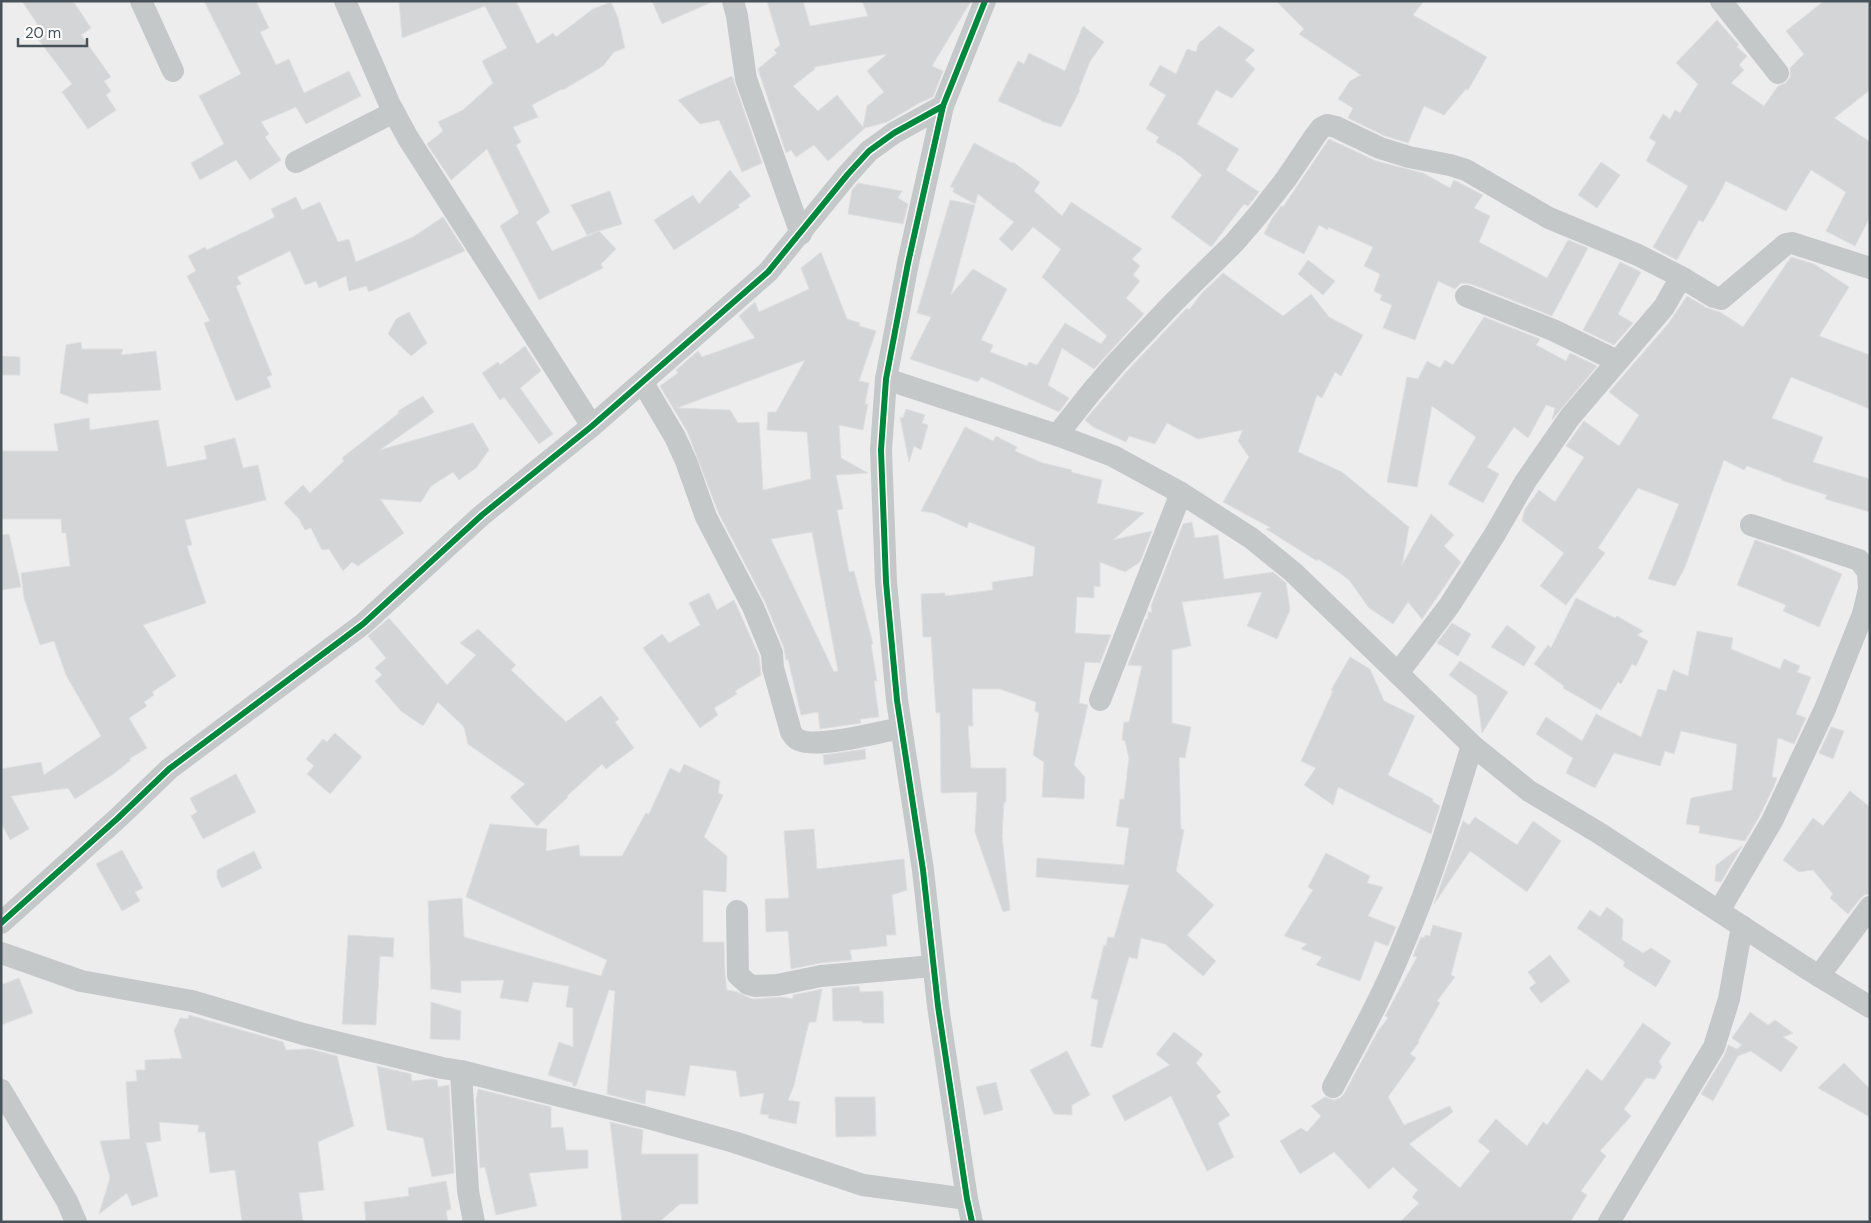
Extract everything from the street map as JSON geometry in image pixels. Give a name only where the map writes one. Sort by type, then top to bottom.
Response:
[{"type":"street","points":[[141,1],[173,71]]},
{"type":"street","points":[[345,1],[394,112],[431,177],[592,426]]},
{"type":"street","points":[[733,1],[746,79],[801,234]]},
{"type":"street","points":[[972,1222],[938,1006],[923,870],[901,728],[886,582],[881,450],[886,379],[908,263],[943,106],[985,1]]},
{"type":"street","points":[[1721,1],[1778,73]]},
{"type":"street","points":[[1,923],[118,818],[169,769],[363,624],[482,514],[643,383],[768,272],[869,151],[894,133],[943,106]]},
{"type":"street","points":[[296,162],[394,112]]},
{"type":"street","points":[[1058,435],[1117,362],[1240,236],[1273,198],[1314,136],[1320,128],[1327,125],[1336,127],[1380,148],[1409,157],[1450,164],[1466,170],[1549,218],[1638,255],[1681,277],[1714,298],[1721,299],[1786,244],[1792,243],[1870,268]]},
{"type":"street","points":[[1398,673],[1449,606],[1525,482],[1570,417],[1664,307],[1681,277]]},
{"type":"street","points":[[1466,296],[1553,330],[1617,361]]},
{"type":"street","points":[[886,379],[1058,435],[1113,456],[1181,493],[1251,538],[1293,572],[1472,745],[1529,791],[1599,833],[1870,1007]]},
{"type":"street","points":[[643,383],[675,437],[686,461],[706,517],[752,607],[772,653],[773,668],[791,732],[795,738],[799,741],[828,742],[901,728]]},
{"type":"street","points":[[1100,700],[1181,493]]},
{"type":"street","points":[[1720,911],[1772,821],[1826,709],[1862,614],[1869,590],[1868,572],[1859,560],[1752,525]]},
{"type":"street","points":[[1333,1087],[1377,1004],[1404,944],[1441,844],[1472,745]]},
{"type":"street","points":[[1819,976],[1870,907]]},
{"type":"street","points":[[737,911],[738,975],[748,984],[755,986],[777,985],[821,976],[933,966]]},
{"type":"street","points":[[1608,1222],[1714,1047],[1729,999],[1742,926]]},
{"type":"street","points":[[1,953],[81,981],[192,1001],[303,1034],[637,1115],[725,1140],[863,1185],[967,1199]]},
{"type":"street","points":[[461,1071],[468,1191],[474,1222]]},
{"type":"street","points":[[1,1090],[67,1201],[76,1222]]},
{"type":"building","points":[[22,1],[73,1],[91,28],[81,35],[111,77],[104,81],[111,91],[106,95],[116,110],[88,129],[62,92],[72,84],[38,39],[44,34]]},
{"type":"building","points":[[204,1],[256,1],[269,28],[260,32],[276,65],[289,59],[304,93],[349,71],[361,96],[306,124],[296,107],[261,122],[269,134],[265,137],[281,160],[250,180],[236,160],[200,180],[191,163],[224,144],[199,96],[241,74]]},
{"type":"building","points":[[399,1],[516,1],[537,44],[553,33],[556,37],[593,9],[611,2],[618,18],[625,48],[614,52],[603,66],[563,90],[532,105],[538,117],[513,127],[521,142],[516,145],[550,212],[536,222],[552,251],[599,231],[616,249],[601,264],[603,268],[539,300],[500,226],[519,213],[487,149],[451,180],[427,144],[443,131],[438,122],[463,110],[493,83],[482,61],[507,48],[485,6],[402,38]]},
{"type":"building","points":[[652,1],[714,1],[662,24]]},
{"type":"building","points":[[767,1],[803,1],[810,26],[868,16],[862,1],[971,1],[932,66],[943,71],[933,97],[887,122],[865,128],[828,161],[814,145],[796,157],[791,150],[786,153],[758,69],[777,53],[774,50],[780,45]],"holes":[[[887,54],[867,71],[884,92],[867,106],[863,127],[837,95],[818,111],[793,86],[815,69],[814,67]]]},
{"type":"building","points":[[1276,1],[1424,1],[1413,15],[1487,57],[1468,90],[1466,89],[1444,115],[1424,106],[1408,143],[1385,136],[1348,118],[1353,108],[1338,99],[1350,81],[1361,75],[1299,34],[1304,29]]},
{"type":"building","points":[[1824,1],[1870,1],[1870,90],[1834,118],[1870,142],[1870,217],[1855,246],[1826,231],[1846,192],[1811,170],[1786,211],[1726,181],[1703,222],[1699,220],[1677,260],[1653,247],[1688,186],[1646,161],[1656,142],[1649,138],[1663,114],[1670,119],[1675,110],[1680,113],[1698,84],[1676,63],[1717,20],[1739,45],[1737,47],[1747,56],[1739,65],[1744,70],[1731,83],[1764,106],[1778,86],[1786,83],[1790,77],[1790,68],[1804,54],[1786,31]]},
{"type":"building","points":[[1083,26],[1104,42],[1090,61],[1080,90],[1061,127],[1041,121],[998,101],[1018,61],[1024,64],[1029,53],[1065,71]]},
{"type":"building","points":[[1219,26],[1255,50],[1245,60],[1255,69],[1232,98],[1216,90],[1197,124],[1239,149],[1226,170],[1259,192],[1248,206],[1244,204],[1211,247],[1171,217],[1202,175],[1181,157],[1156,142],[1159,137],[1146,129],[1166,95],[1149,85],[1160,65],[1176,74],[1187,49],[1196,52],[1199,43]]},
{"type":"building","points":[[732,76],[762,163],[742,172],[719,120],[700,124],[678,100]]},
{"type":"building","points":[[1329,139],[1376,161],[1423,173],[1450,188],[1454,180],[1483,195],[1474,208],[1490,216],[1479,242],[1547,278],[1568,240],[1588,248],[1552,316],[1471,284],[1461,283],[1455,289],[1438,281],[1415,340],[1383,328],[1392,305],[1380,300],[1382,295],[1374,291],[1380,274],[1364,266],[1373,247],[1328,227],[1328,230],[1319,225],[1304,254],[1264,234],[1271,220],[1281,206],[1283,207]]},
{"type":"building","points":[[974,143],[1013,162],[1040,182],[1034,191],[1062,216],[1071,202],[1142,249],[1132,259],[1140,266],[1133,275],[1140,281],[1126,298],[1144,314],[1094,369],[1062,348],[1048,385],[1069,398],[1059,412],[981,377],[978,382],[910,359],[931,317],[917,313],[950,200],[975,205],[951,295],[973,269],[1007,289],[981,340],[993,345],[990,352],[1027,366],[1029,362],[1037,365],[1065,323],[1101,344],[1107,336],[1042,277],[1061,249],[1033,227],[1012,251],[999,239],[1014,222],[978,194],[975,204],[953,192],[954,188],[950,187]]},
{"type":"building","points":[[1601,162],[1620,175],[1597,208],[1578,195]]},
{"type":"building","points":[[730,170],[751,196],[738,205],[740,207],[674,250],[654,220],[693,195],[699,204]]},
{"type":"building","points":[[858,183],[902,191],[898,198],[908,204],[903,224],[848,214],[852,190]]},
{"type":"building","points":[[610,191],[622,224],[587,235],[571,205]]},
{"type":"building","points":[[296,197],[302,210],[320,202],[338,242],[349,239],[356,262],[413,237],[443,217],[465,251],[369,292],[366,286],[349,291],[346,276],[319,288],[316,281],[305,285],[290,251],[237,277],[241,284],[236,286],[272,375],[267,377],[271,387],[236,401],[204,323],[210,321],[187,276],[196,271],[188,256],[205,247],[207,250],[275,217],[271,209]]},
{"type":"building","points":[[821,252],[847,319],[860,323],[859,326],[876,331],[859,381],[869,383],[865,404],[868,404],[863,430],[839,425],[841,458],[868,473],[836,475],[843,509],[837,510],[849,572],[854,571],[873,644],[871,644],[877,681],[874,681],[879,717],[860,719],[861,723],[820,729],[818,712],[801,715],[788,659],[786,660],[784,648],[765,602],[718,512],[687,431],[660,386],[678,373],[676,370],[698,351],[702,357],[755,338],[739,316],[755,302],[759,312],[809,289],[801,268]],"holes":[[[805,360],[776,412],[768,412],[767,430],[807,432],[811,479],[763,490],[759,422],[738,423],[730,410],[677,408]],[[812,532],[838,671],[834,672],[771,539]]]},
{"type":"building","points":[[1791,257],[1814,264],[1849,287],[1819,336],[1870,355],[1870,409],[1791,377],[1772,418],[1823,437],[1813,462],[1870,479],[1870,512],[1825,499],[1827,495],[1781,480],[1747,466],[1744,470],[1724,460],[1685,567],[1675,586],[1648,579],[1679,504],[1638,488],[1598,548],[1605,553],[1566,605],[1540,586],[1564,553],[1522,521],[1525,509],[1539,490],[1555,502],[1584,457],[1566,446],[1584,421],[1619,446],[1639,415],[1609,392],[1668,324],[1687,296],[1707,308],[1720,312],[1743,327]]},
{"type":"building","points":[[1308,260],[1335,281],[1323,295],[1298,274]]},
{"type":"building","points":[[1620,262],[1641,272],[1618,314],[1633,323],[1614,345],[1583,330]]},
{"type":"building","points":[[1223,273],[1283,316],[1311,294],[1329,317],[1363,335],[1341,376],[1335,372],[1322,398],[1317,395],[1298,452],[1342,472],[1409,527],[1402,565],[1431,514],[1454,535],[1444,546],[1461,562],[1422,619],[1408,602],[1393,624],[1369,608],[1349,580],[1340,573],[1266,529],[1271,528],[1223,502],[1249,457],[1238,441],[1243,430],[1198,439],[1167,423],[1155,444],[1129,436],[1126,442],[1093,427],[1085,420],[1127,371],[1187,308],[1189,310],[1201,294]]},
{"type":"building","points":[[409,312],[427,343],[411,356],[388,334],[396,319]]},
{"type":"building","points":[[1484,317],[1540,339],[1536,345],[1566,361],[1570,353],[1597,366],[1552,420],[1555,408],[1546,405],[1528,438],[1514,427],[1487,467],[1499,474],[1483,503],[1448,484],[1476,437],[1432,406],[1417,487],[1387,482],[1407,377],[1418,379],[1427,361],[1440,368],[1445,360],[1453,365]]},
{"type":"building","points":[[81,342],[82,349],[123,349],[121,355],[156,351],[161,390],[88,394],[88,404],[60,393],[66,345]]},
{"type":"building","points":[[525,346],[541,371],[520,388],[553,434],[539,444],[504,397],[500,400],[482,373],[498,362],[500,365]]},
{"type":"building","points":[[1,356],[20,357],[20,375],[1,375]]},
{"type":"building","points":[[423,396],[434,412],[380,450],[473,423],[489,450],[476,468],[459,480],[453,472],[431,486],[421,502],[380,499],[404,533],[358,566],[352,562],[343,571],[329,549],[322,550],[311,528],[305,530],[299,519],[284,503],[303,485],[310,493],[344,461],[342,458],[399,413],[398,411]]},
{"type":"building","points":[[906,409],[925,415],[922,423],[928,425],[921,450],[914,446],[909,462],[900,417],[903,418]]},
{"type":"building","points":[[89,418],[90,430],[158,420],[167,467],[207,459],[204,446],[235,438],[243,468],[258,465],[266,500],[185,520],[192,545],[187,546],[206,603],[143,625],[176,676],[152,692],[154,695],[144,702],[147,706],[129,718],[147,748],[129,759],[131,760],[112,775],[75,799],[68,788],[11,796],[29,829],[10,840],[1,823],[1,769],[41,762],[44,775],[101,736],[66,675],[54,641],[40,645],[24,598],[21,573],[70,566],[66,533],[62,533],[61,519],[1,519],[1,451],[58,451],[54,424]]},
{"type":"building","points":[[965,427],[993,441],[996,436],[1017,447],[1015,451],[1043,463],[1102,480],[1097,503],[1144,513],[1113,540],[1152,531],[1140,562],[1125,572],[1100,562],[1100,587],[1094,586],[1094,598],[1077,597],[1075,633],[1111,635],[1100,663],[1085,662],[1079,703],[1088,705],[1074,765],[1085,777],[1084,799],[1042,797],[1044,762],[1033,755],[1039,713],[1035,711],[1036,702],[1000,689],[972,689],[973,726],[968,726],[971,768],[1006,768],[1006,802],[1004,802],[1002,836],[1010,910],[1003,912],[975,832],[977,792],[941,793],[940,713],[936,713],[931,637],[923,637],[921,594],[945,593],[945,596],[993,590],[992,582],[1033,576],[1035,547],[969,522],[967,528],[934,513],[921,511]]},
{"type":"building","points":[[1192,522],[1195,538],[1218,535],[1224,579],[1273,572],[1286,583],[1290,610],[1277,639],[1247,626],[1262,592],[1182,602],[1191,646],[1172,650],[1172,723],[1191,727],[1185,758],[1179,757],[1181,829],[1184,830],[1176,871],[1214,905],[1187,935],[1216,961],[1203,976],[1165,944],[1141,938],[1137,959],[1129,957],[1102,1048],[1091,1046],[1098,1000],[1091,998],[1104,945],[1106,946],[1108,937],[1114,938],[1129,885],[1036,877],[1037,858],[1124,865],[1129,828],[1116,826],[1120,799],[1124,799],[1129,758],[1125,741],[1122,740],[1124,722],[1129,722],[1142,666],[1128,665],[1146,619],[1148,619],[1148,612],[1152,612],[1151,606],[1183,524]]},
{"type":"building","points":[[9,534],[21,587],[1,590],[1,535]]},
{"type":"building","points":[[1755,540],[1788,551],[1842,574],[1819,627],[1783,611],[1786,605],[1737,585]]},
{"type":"building","points":[[709,593],[717,610],[734,600],[759,656],[761,675],[735,691],[737,694],[714,708],[718,715],[700,728],[643,648],[662,634],[669,643],[700,625],[689,603]]},
{"type":"building","points":[[1576,598],[1615,618],[1617,616],[1643,631],[1637,635],[1648,641],[1636,666],[1632,664],[1621,684],[1618,682],[1601,710],[1563,688],[1564,686],[1534,664],[1548,645],[1551,648]]},
{"type":"building","points":[[389,618],[447,685],[476,655],[460,643],[478,629],[516,665],[511,670],[566,722],[601,696],[619,719],[615,722],[634,748],[606,769],[602,764],[537,826],[510,797],[525,784],[468,744],[464,727],[438,702],[423,726],[401,711],[375,681],[382,675],[375,668],[386,658],[368,636]]},
{"type":"building","points":[[1452,623],[1471,634],[1458,656],[1437,643]]},
{"type":"building","points":[[1507,625],[1536,647],[1524,666],[1491,647]]},
{"type":"building","points":[[1697,631],[1733,638],[1731,649],[1780,669],[1784,659],[1800,666],[1797,672],[1811,677],[1796,714],[1806,718],[1794,744],[1778,738],[1772,777],[1777,778],[1760,815],[1745,841],[1699,833],[1700,826],[1686,824],[1691,798],[1732,790],[1737,744],[1681,731],[1674,754],[1665,751],[1660,766],[1614,753],[1595,788],[1566,773],[1573,758],[1536,734],[1546,717],[1582,741],[1596,714],[1641,737],[1658,689],[1666,691],[1673,670],[1688,676]]},
{"type":"building","points":[[1350,657],[1370,669],[1384,701],[1415,716],[1388,775],[1433,799],[1432,801],[1440,806],[1431,834],[1338,787],[1333,805],[1304,785],[1316,768],[1301,761],[1333,691],[1331,690]]},
{"type":"building","points":[[1460,661],[1508,692],[1482,733],[1477,696],[1449,675]]},
{"type":"building","points":[[1831,727],[1844,731],[1833,759],[1819,753]]},
{"type":"building","points":[[335,733],[362,757],[330,794],[307,774],[314,766],[306,759],[323,739],[327,742]]},
{"type":"building","points":[[865,749],[866,759],[824,765],[823,755]]},
{"type":"building","points":[[684,764],[720,781],[718,793],[723,795],[704,837],[727,856],[726,892],[703,890],[703,942],[724,942],[727,990],[737,992],[752,999],[782,997],[793,999],[793,995],[822,989],[816,1022],[809,1022],[794,1085],[788,1100],[800,1102],[796,1124],[768,1118],[769,1115],[760,1114],[764,1093],[740,1097],[736,1071],[690,1065],[685,1096],[646,1090],[645,1104],[607,1094],[615,991],[609,990],[576,1086],[573,1086],[573,1083],[548,1075],[559,1042],[573,1047],[573,1008],[566,1007],[569,986],[533,982],[528,1002],[500,998],[504,980],[461,981],[461,993],[431,989],[428,901],[462,898],[464,937],[601,976],[607,960],[466,897],[490,824],[547,829],[546,851],[579,845],[580,856],[622,856],[646,813],[649,814],[670,768],[680,773]]},
{"type":"building","points":[[236,774],[256,812],[203,839],[191,816],[197,812],[190,798]]},
{"type":"building","points":[[1850,791],[1870,807],[1870,894],[1864,895],[1848,914],[1830,898],[1833,894],[1813,870],[1799,872],[1783,860],[1813,818],[1823,826]]},
{"type":"building","points":[[1475,817],[1517,845],[1533,821],[1561,841],[1527,892],[1470,851],[1434,904],[1463,821],[1469,825]]},
{"type":"building","points":[[814,829],[817,869],[904,859],[907,890],[892,895],[896,935],[886,935],[887,946],[850,950],[852,960],[820,963],[791,969],[788,931],[766,932],[765,899],[789,898],[784,831]]},
{"type":"building","points":[[1742,846],[1721,882],[1715,881],[1716,865]]},
{"type":"building","points":[[122,850],[143,888],[135,892],[140,901],[122,911],[96,864]]},
{"type":"building","points":[[254,851],[262,868],[222,888],[217,878],[217,870]]},
{"type":"building","points":[[1326,853],[1370,876],[1367,883],[1383,887],[1368,916],[1396,927],[1388,946],[1375,941],[1360,981],[1316,965],[1322,957],[1301,949],[1307,944],[1284,936],[1313,890],[1308,887]]},
{"type":"building","points":[[1607,907],[1623,919],[1622,940],[1643,953],[1651,948],[1671,961],[1656,987],[1623,966],[1625,962],[1577,928],[1590,910],[1600,917]]},
{"type":"building","points":[[1433,925],[1462,933],[1451,975],[1455,977],[1437,1001],[1440,1003],[1419,1042],[1410,1054],[1416,1058],[1388,1097],[1404,1125],[1450,1106],[1453,1112],[1409,1144],[1460,1188],[1490,1151],[1478,1141],[1496,1119],[1527,1146],[1543,1122],[1547,1125],[1587,1069],[1602,1081],[1643,1023],[1671,1043],[1659,1061],[1662,1067],[1655,1079],[1646,1078],[1624,1109],[1631,1116],[1600,1151],[1606,1156],[1581,1191],[1587,1195],[1570,1222],[1400,1222],[1419,1203],[1412,1197],[1418,1190],[1393,1167],[1369,1189],[1334,1152],[1300,1174],[1280,1141],[1301,1128],[1307,1132],[1321,1116],[1311,1106],[1325,1097],[1334,1100],[1344,1094],[1378,1031],[1388,1018],[1385,1016],[1417,957],[1413,956],[1421,937],[1424,938],[1425,935],[1430,936]]},
{"type":"building","points":[[348,935],[394,938],[393,957],[380,956],[376,1025],[342,1024]]},
{"type":"building","points":[[1550,955],[1570,981],[1541,1003],[1529,988],[1536,983],[1528,972]]},
{"type":"building","points":[[19,978],[33,1013],[1,1025],[1,985]]},
{"type":"building","points":[[859,986],[860,992],[883,991],[884,1023],[833,1021],[832,988]]},
{"type":"building","points":[[431,1002],[461,1011],[460,1040],[430,1039]]},
{"type":"building","points":[[1750,1012],[1768,1025],[1775,1020],[1793,1033],[1783,1037],[1798,1047],[1781,1072],[1751,1051],[1738,1056],[1713,1101],[1701,1094],[1725,1054],[1728,1045],[1737,1049],[1742,1045],[1732,1038]]},
{"type":"building","points":[[189,1015],[283,1042],[286,1050],[310,1049],[337,1056],[354,1126],[318,1142],[324,1190],[299,1193],[303,1222],[242,1222],[235,1170],[210,1173],[205,1132],[198,1132],[199,1125],[159,1122],[161,1141],[146,1143],[158,1196],[132,1206],[127,1193],[99,1214],[110,1178],[100,1141],[130,1139],[126,1082],[137,1081],[136,1070],[145,1070],[145,1060],[182,1059],[174,1031],[180,1018],[188,1019]]},
{"type":"building","points":[[1174,1032],[1203,1054],[1196,1063],[1221,1092],[1216,1096],[1230,1115],[1218,1123],[1234,1157],[1207,1171],[1171,1096],[1125,1121],[1112,1096],[1170,1065],[1156,1054]]},
{"type":"building","points":[[1067,1051],[1090,1095],[1072,1105],[1072,1115],[1054,1114],[1030,1070]]},
{"type":"building","points":[[1844,1063],[1870,1089],[1870,1117],[1818,1088]]},
{"type":"building","points":[[377,1066],[411,1074],[412,1081],[431,1079],[437,1080],[438,1087],[449,1085],[454,1173],[432,1177],[423,1138],[387,1130]]},
{"type":"building","points":[[996,1082],[1003,1110],[984,1115],[976,1087]]},
{"type":"building","points":[[478,1089],[551,1107],[551,1128],[563,1127],[566,1150],[588,1150],[588,1168],[529,1173],[537,1206],[496,1215],[485,1167],[480,1168],[476,1100]]},
{"type":"building","points":[[835,1097],[875,1097],[876,1136],[836,1137]]},
{"type":"building","points":[[610,1122],[643,1130],[641,1154],[698,1154],[698,1204],[680,1204],[659,1222],[622,1222]]},
{"type":"building","points":[[446,1181],[451,1209],[446,1211],[448,1222],[366,1222],[364,1202],[409,1196],[408,1188]]},
{"type":"cycle path","points":[[972,1222],[938,1006],[923,870],[897,700],[886,582],[881,450],[886,379],[908,263],[943,106],[985,1]]},
{"type":"cycle path","points":[[1,923],[118,818],[169,769],[363,624],[482,515],[592,426],[768,272],[869,151],[894,133],[943,106]]}]
